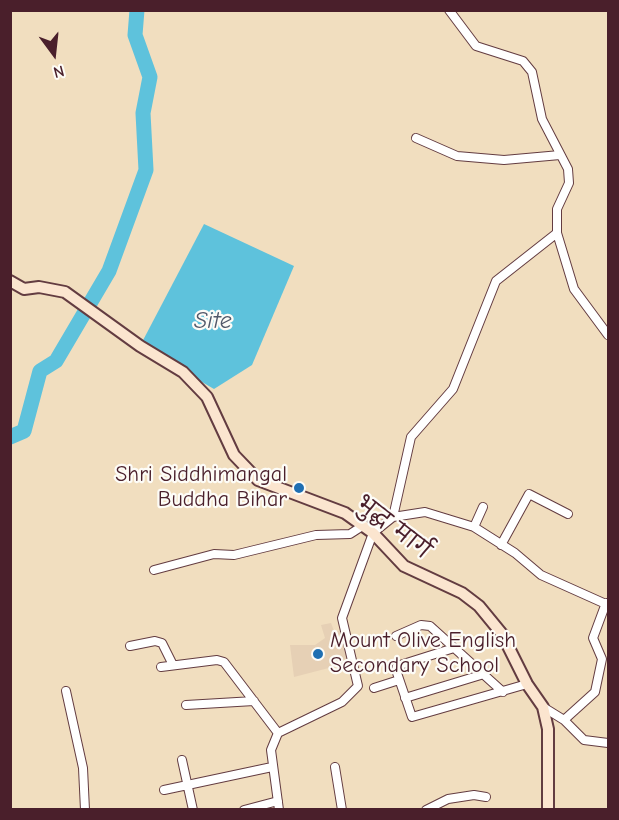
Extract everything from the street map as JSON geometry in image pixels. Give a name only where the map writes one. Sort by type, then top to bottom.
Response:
[{"type":"street","points":[[449,10],[476,46],[523,61],[532,72],[542,119],[568,169],[569,183],[557,210],[557,232],[574,289],[609,335]]},
{"type":"street","points":[[416,138],[457,156],[504,160],[560,155]]},
{"type":"street","points":[[393,517],[411,436],[453,388],[496,281],[557,232]]},
{"type":"street","name":"भुद्ध मार्ग","points":[[10,281],[24,289],[39,287],[66,292],[126,337],[183,372],[195,382],[207,398],[234,455],[258,480],[345,513],[373,533],[404,566],[462,593],[479,606],[502,634],[527,684],[543,707],[548,729],[548,810]]},
{"type":"street","points":[[501,545],[529,494],[568,514]]},
{"type":"street","points":[[474,527],[483,507]]},
{"type":"street","points":[[244,810],[279,805],[271,750],[278,733],[342,702],[358,687],[342,618],[373,533],[393,517],[425,512],[474,527],[541,575],[607,604],[593,638],[602,659],[595,692],[564,720]]},
{"type":"street","points":[[154,570],[213,554],[234,555],[316,535],[350,534],[364,525]]},
{"type":"street","points":[[396,636],[425,624],[503,692]]},
{"type":"street","points":[[130,646],[155,641],[162,643],[173,665]]},
{"type":"street","points":[[454,648],[401,664],[396,670],[410,714],[417,718],[527,684]]},
{"type":"street","points":[[161,667],[217,660],[224,662],[278,733]]},
{"type":"street","points":[[405,698],[484,674]]},
{"type":"street","points":[[374,688],[399,681]]},
{"type":"street","points":[[66,691],[83,768],[85,810]]},
{"type":"street","points":[[186,705],[254,701]]},
{"type":"street","points":[[543,707],[564,720],[584,740],[609,743]]},
{"type":"street","points":[[182,760],[193,810]]},
{"type":"street","points":[[164,790],[272,767]]},
{"type":"street","points":[[335,767],[342,810]]},
{"type":"street","points":[[426,810],[448,799],[474,795],[486,797]]},
{"type":"shaded area","name":"Mount Olive English Secondary School","points":[[331,623],[334,631],[341,631],[348,663],[294,677],[290,645],[315,645],[325,638],[321,625]]},
{"type":"water","name":"Site","points":[[204,224],[294,266],[252,365],[214,389],[140,346]]},
{"type":"waterway","points":[[10,437],[24,431],[40,371],[56,361],[109,271],[146,170],[143,113],[150,77],[135,35],[137,10]]},
{"type":"place","name":"Shri Siddhimangal Buddha Bihar","points":[[299,488]]},
{"type":"place","name":"Mount Olive English Secondary School","points":[[318,654]]}]
